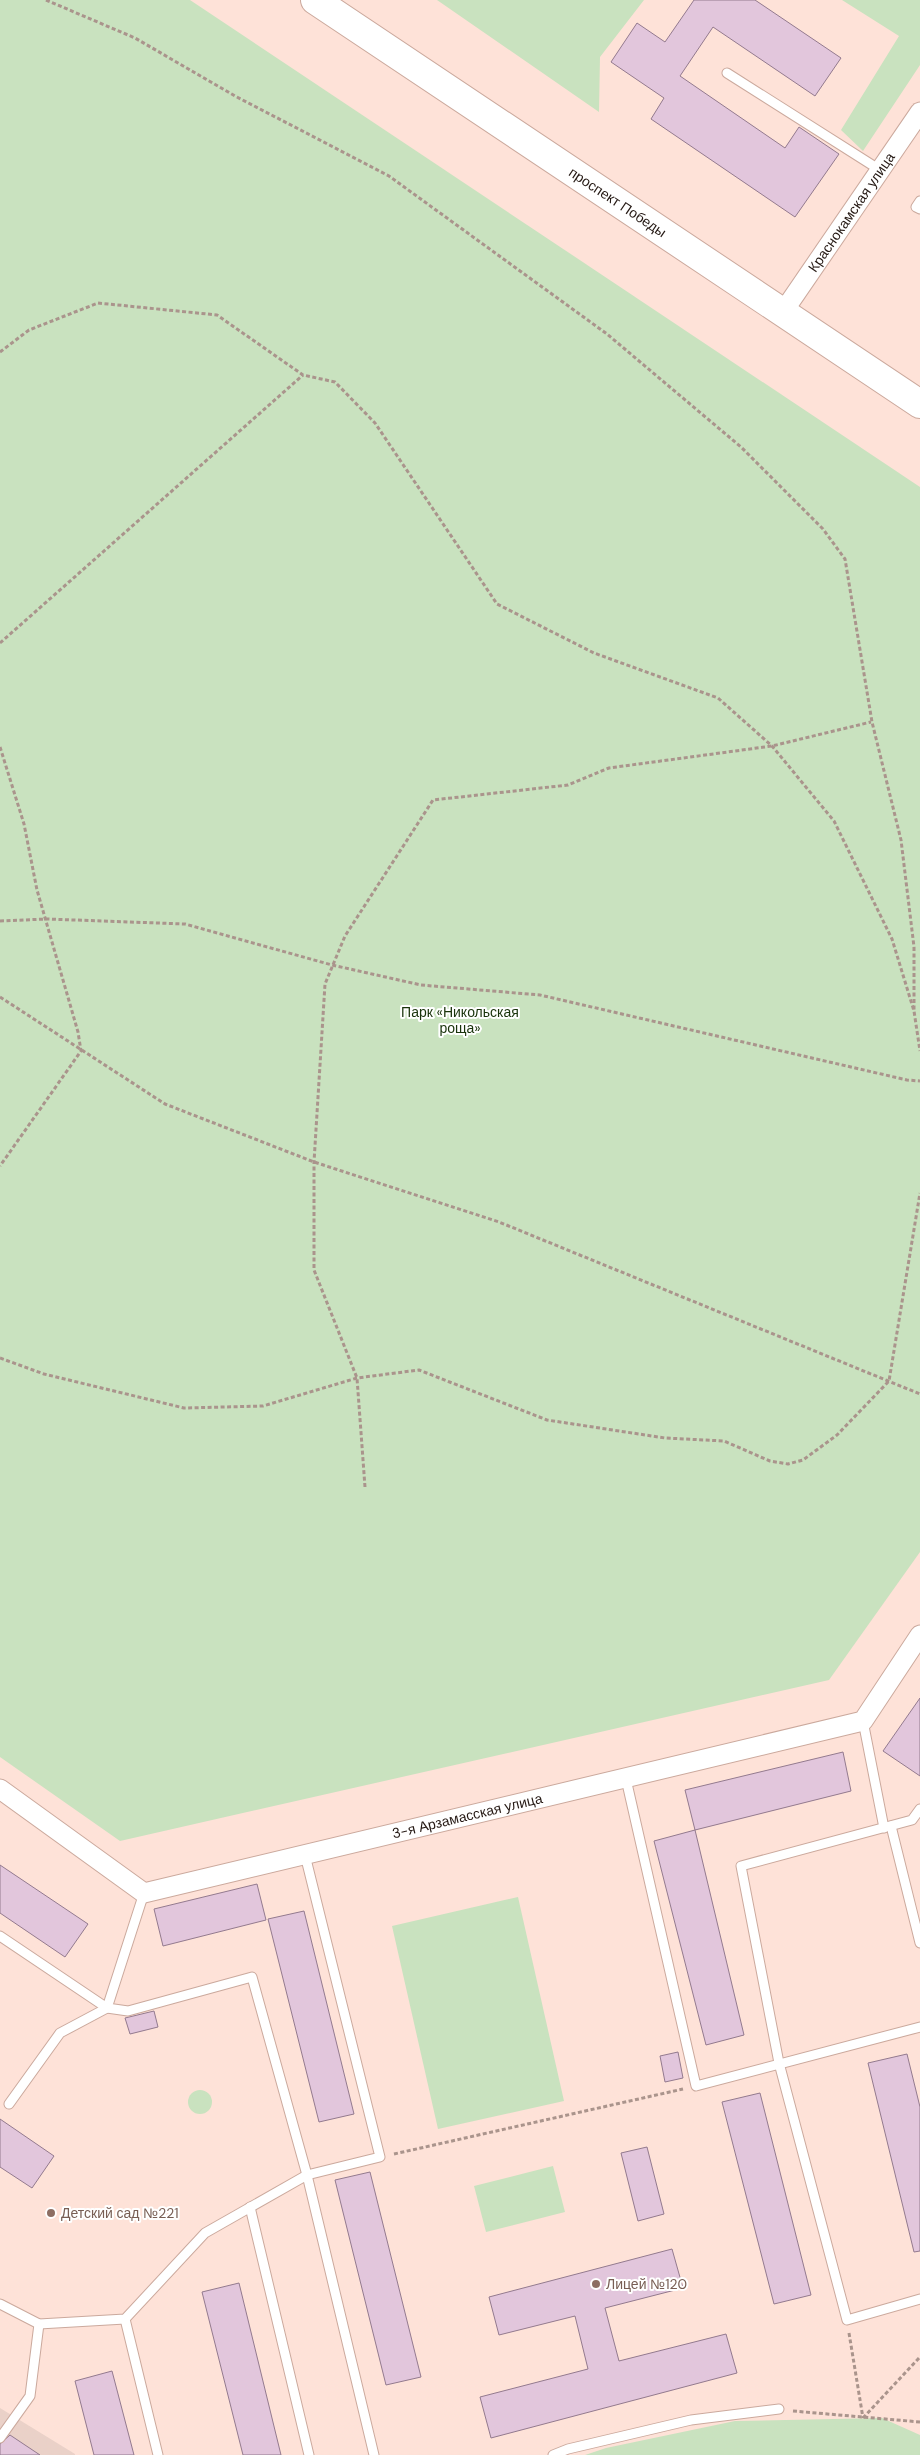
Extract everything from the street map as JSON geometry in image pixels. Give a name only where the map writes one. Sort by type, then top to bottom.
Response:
[{"type":"main road","name":"проспект Победы","points":[[315,0],[920,404]]},
{"type":"street","name":"Краснокамская улица","points":[[783,312],[880,170],[918,120]]},
{"type":"street","points":[[863,1721],[920,1635]]},
{"type":"street","name":"3-я Арзамасская улица","points":[[144,1893],[863,1721]]},
{"type":"street","points":[[0,1789],[144,1893]]},
{"type":"lane","points":[[727,73],[880,170]]},
{"type":"lane","points":[[920,201],[916,207],[920,209]]},
{"type":"lane","points":[[863,1721],[887,1827],[920,1943]]},
{"type":"lane","points":[[626,1779],[696,2086],[920,2027]]},
{"type":"lane","points":[[920,1809],[916,1819],[740,1866],[779,2063],[847,2320],[920,2299]]},
{"type":"lane","points":[[0,2304],[39,2324],[124,2319],[205,2233],[307,2175],[380,2157],[305,1855]]},
{"type":"lane","points":[[9,2104],[60,2032],[106,2008],[144,1893]]},
{"type":"lane","points":[[0,1936],[106,2008],[128,2011],[252,1977],[307,2175],[374,2455]]},
{"type":"lane","points":[[250,2208],[309,2455]]},
{"type":"lane","points":[[124,2319],[158,2455]]},
{"type":"lane","points":[[0,2438],[30,2396],[39,2324]]},
{"type":"lane","points":[[553,2455],[568,2449],[691,2420],[780,2409]]},
{"type":"path","points":[[46,0],[135,38],[235,96],[389,176],[607,334],[741,446],[823,528],[845,559],[872,722],[901,840],[914,947],[914,1011]]},
{"type":"path","points":[[0,352],[29,330],[98,303],[217,314],[303,375],[335,382],[375,423],[497,604],[594,653],[718,698],[772,746],[834,821],[892,939],[914,1011],[920,1051]]},
{"type":"path","points":[[0,643],[303,375]]},
{"type":"path","points":[[366,1486],[356,1378],[314,1270],[314,1162],[325,984],[345,936],[433,800],[568,785],[609,768],[772,746],[872,722]]},
{"type":"path","points":[[0,747],[24,824],[37,890],[47,919],[78,1032],[80,1051],[0,1166]]},
{"type":"path","points":[[0,921],[47,919],[185,924],[332,965],[421,985],[540,995],[906,1080],[920,1081]]},
{"type":"path","points":[[914,947],[920,949]]},
{"type":"path","points":[[0,997],[80,1051],[165,1104],[314,1162],[500,1222],[920,1394]]},
{"type":"path","points":[[0,1358],[44,1374],[184,1408],[262,1406],[356,1378],[419,1370],[548,1420],[665,1438],[724,1441],[770,1461],[788,1464],[803,1460],[837,1435],[889,1381],[920,1194]]},
{"type":"path","points":[[380,2157],[696,2086]]},
{"type":"path","points":[[847,2320],[863,2418]]},
{"type":"path","points":[[863,2418],[920,2357]]},
{"type":"path","points":[[780,2409],[920,2422]]},
{"type":"shaded area","points":[[0,2408],[75,2454],[75,2455],[0,2455]]},
{"type":"green space","name":"Парк «Никольская роща»","points":[[0,0],[190,0],[920,487],[920,1552],[829,1680],[120,1841],[0,1757]]},
{"type":"green space","points":[[437,0],[644,0],[600,57],[599,112]]},
{"type":"green space","points":[[842,0],[920,0],[920,65],[863,151],[841,130],[899,36]]},
{"type":"green space","points":[[518,1897],[564,2101],[438,2129],[392,1926]]},
{"type":"green space","points":[[200,2090],[205,2091],[211,2097],[211,2107],[205,2113],[200,2114],[195,2113],[189,2107],[188,2102],[189,2097],[195,2091]]},
{"type":"green space","points":[[553,2166],[565,2212],[486,2232],[474,2186]]},
{"type":"green space","points":[[882,2418],[920,2435],[920,2455],[585,2455],[606,2448],[735,2421]]},
{"type":"building","points":[[694,0],[755,0],[841,58],[815,96],[713,27],[680,76],[785,148],[799,127],[839,154],[795,217],[651,119],[664,98],[611,62],[637,23],[665,42]]},
{"type":"building","points":[[920,1698],[920,1776],[883,1751]]},
{"type":"building","points":[[843,1752],[851,1791],[695,1830],[685,1790]]},
{"type":"building","points":[[695,1830],[744,2035],[706,2045],[654,1841]]},
{"type":"building","points":[[0,1865],[88,1924],[65,1957],[0,1913]]},
{"type":"building","points":[[257,1884],[266,1920],[163,1946],[154,1909]]},
{"type":"building","points":[[304,1911],[354,2114],[319,2122],[268,1919]]},
{"type":"building","points":[[154,2011],[158,2027],[130,2034],[125,2018]]},
{"type":"building","points":[[678,2052],[683,2078],[665,2082],[660,2056]]},
{"type":"building","points":[[907,2054],[920,2107],[920,2251],[914,2252],[868,2063]]},
{"type":"building","points":[[760,2093],[811,2295],[774,2304],[722,2102]]},
{"type":"building","points":[[0,2119],[54,2156],[32,2188],[0,2167]]},
{"type":"building","points":[[647,2147],[664,2214],[638,2221],[621,2153]]},
{"type":"building","points":[[370,2172],[421,2377],[386,2385],[335,2180]]},
{"type":"building","points":[[672,2249],[683,2288],[605,2308],[619,2361],[726,2334],[737,2373],[491,2438],[480,2397],[588,2369],[575,2316],[499,2335],[489,2297]]},
{"type":"building","points":[[239,2283],[281,2455],[243,2455],[202,2292]]},
{"type":"building","points":[[112,2371],[134,2455],[94,2455],[75,2381]]},
{"type":"building","points":[[10,2435],[40,2455],[0,2455],[0,2444]]},
{"type":"place","name":"Детский сад №221","points":[[51,2213]]},
{"type":"place","name":"Лицей №120","points":[[596,2284]]}]
